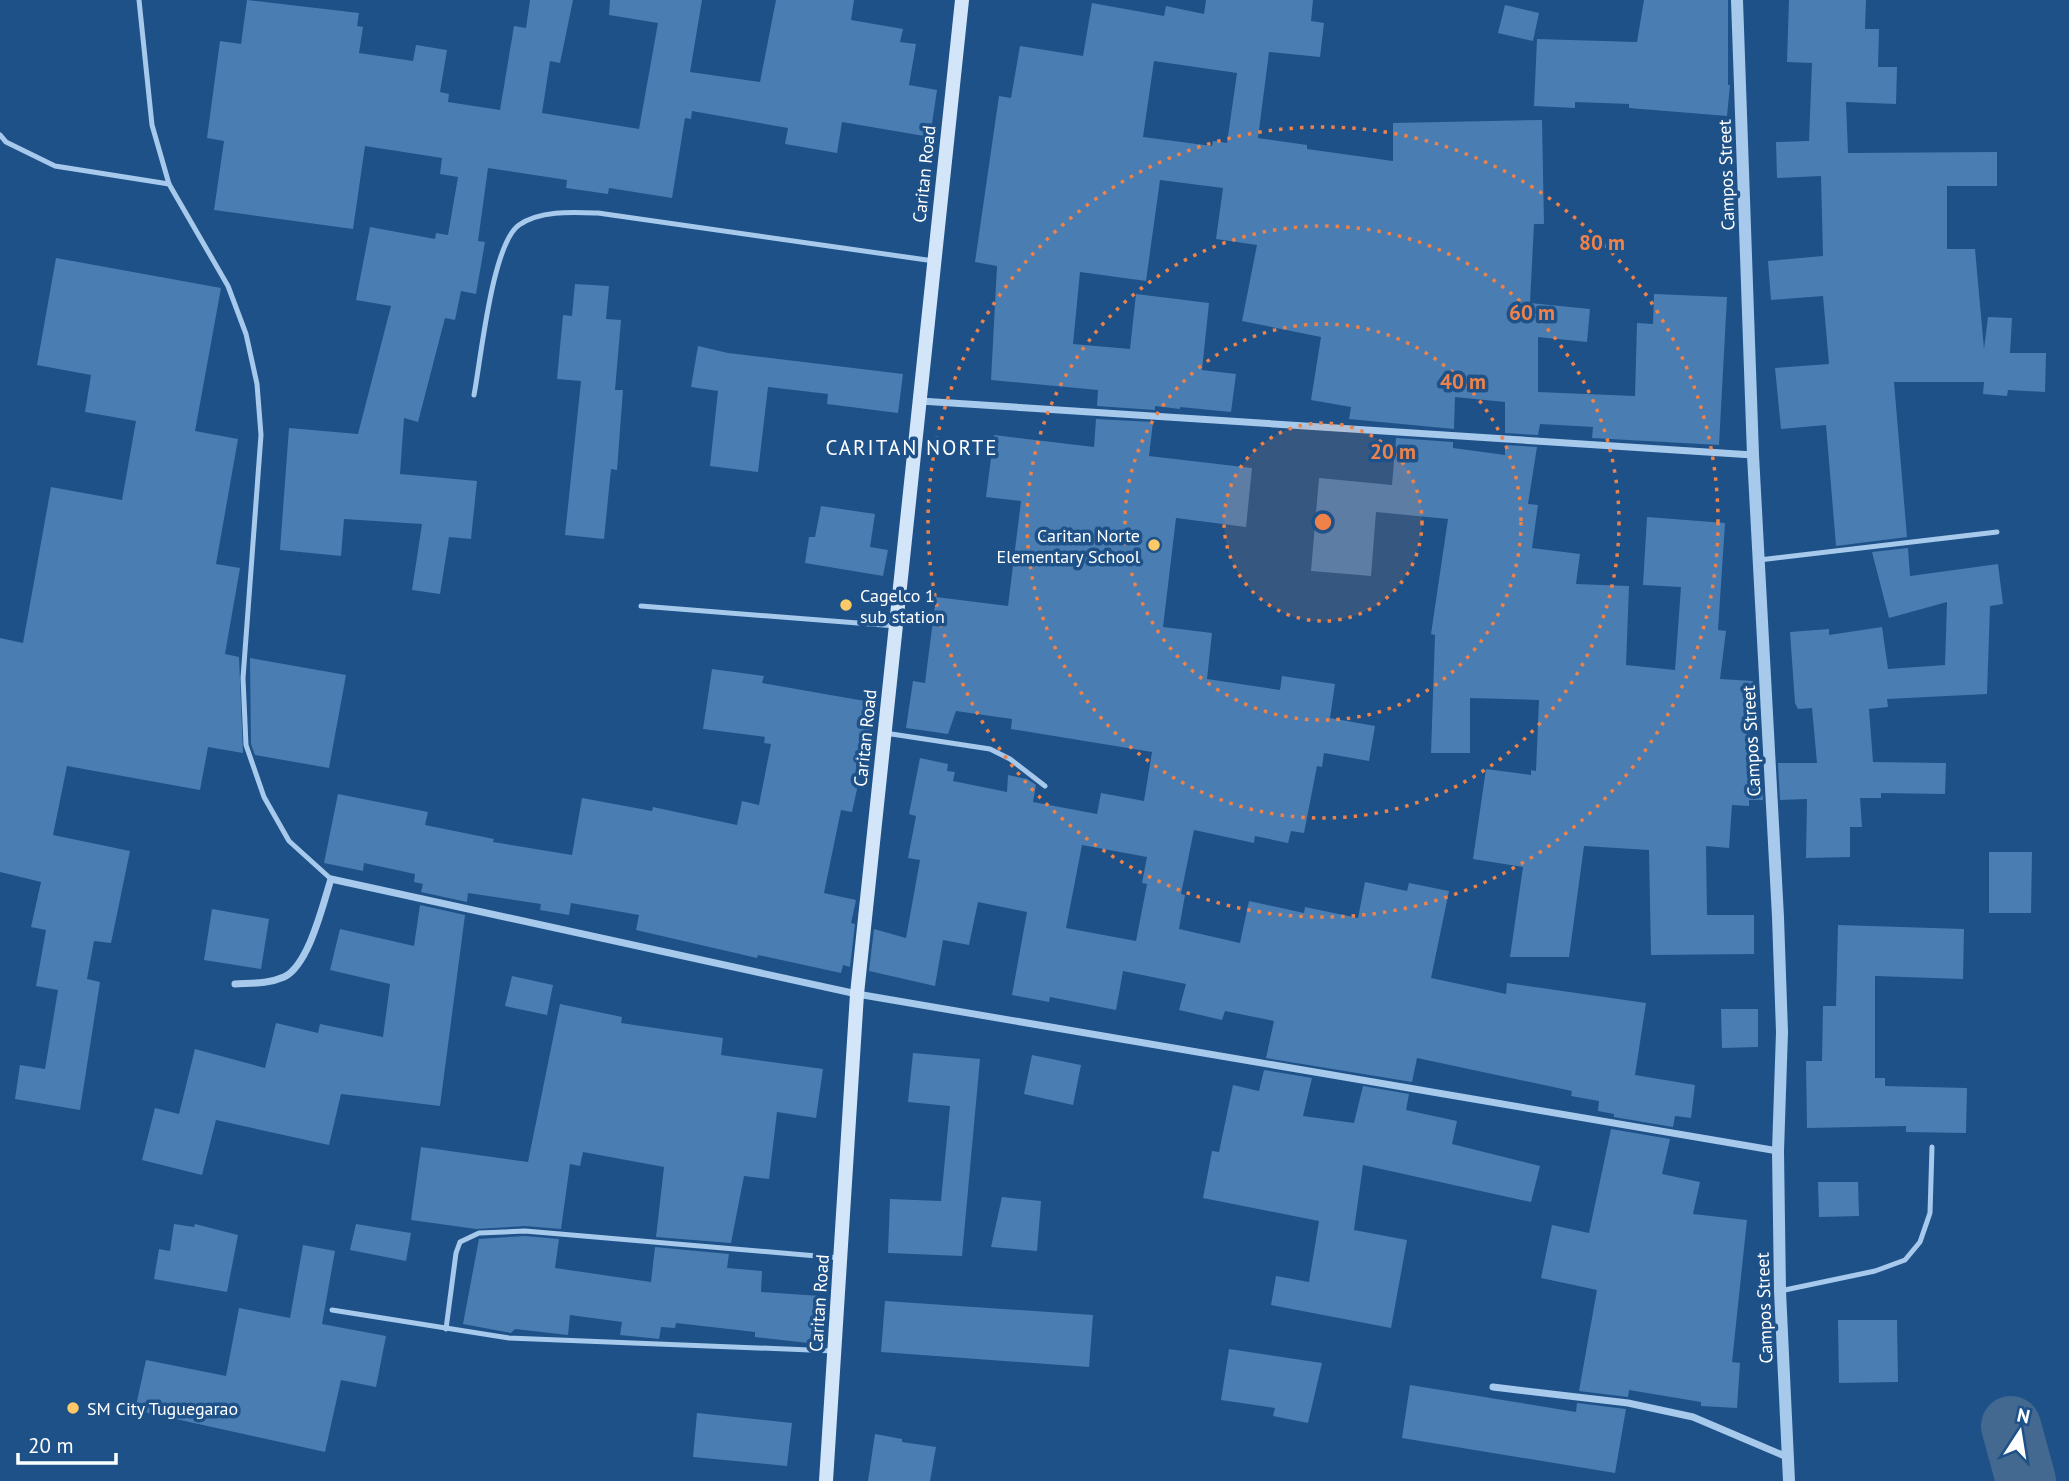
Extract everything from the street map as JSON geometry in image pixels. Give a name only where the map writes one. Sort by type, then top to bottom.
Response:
[{"type":"main road","name":"Caritan Road","points":[[826,1481],[857,994],[962,0]]},
{"type":"street","name":"Campos Street","points":[[1737,0],[1753,455],[1781,1020],[1778,1151],[1780,1291],[1789,1481]]},
{"type":"street","points":[[919,401],[1753,455]]},
{"type":"street","points":[[234,984],[266,983],[287,976],[304,955],[331,879],[857,994],[1778,1151]]},
{"type":"street","points":[[1493,1387],[1628,1403],[1693,1417],[1787,1457]]},
{"type":"lane","points":[[139,0],[152,125],[169,184],[228,286],[246,334],[257,384],[261,435],[243,678],[246,745],[264,797],[289,841],[331,879]]},
{"type":"lane","points":[[0,135],[6,142],[55,166],[169,184]]},
{"type":"lane","points":[[474,394],[497,265],[506,241],[519,225],[539,217],[566,212],[598,213],[934,261]]},
{"type":"lane","points":[[1759,560],[1997,532]]},
{"type":"lane","points":[[641,606],[896,626]]},
{"type":"lane","points":[[885,733],[990,750],[1010,759],[1045,786]]},
{"type":"lane","points":[[1780,1291],[1875,1271],[1905,1260],[1920,1242],[1930,1213],[1932,1147]]},
{"type":"lane","points":[[446,1329],[456,1253],[460,1242],[479,1233],[525,1231],[841,1258]]},
{"type":"lane","points":[[332,1310],[509,1338],[834,1350]]},
{"type":"building","points":[[247,0],[359,13],[357,26],[363,27],[359,53],[413,61],[416,45],[447,50],[440,92],[449,94],[448,102],[500,110],[514,26],[526,28],[530,0],[573,0],[560,63],[550,61],[542,113],[639,129],[658,23],[609,15],[610,0],[702,0],[690,72],[760,82],[776,0],[854,0],[851,20],[903,29],[900,42],[916,44],[909,85],[937,90],[930,137],[842,122],[837,153],[785,144],[788,128],[692,111],[691,119],[685,118],[672,198],[609,188],[608,194],[566,188],[567,180],[488,168],[478,241],[485,242],[476,294],[461,291],[455,320],[445,318],[418,422],[404,418],[400,474],[477,481],[471,539],[449,537],[440,594],[412,590],[422,524],[344,519],[341,556],[280,550],[289,428],[358,434],[391,306],[356,300],[370,227],[435,239],[436,233],[448,235],[458,177],[440,174],[442,158],[365,146],[353,229],[214,210],[224,141],[207,138],[220,41],[241,44]]},
{"type":"building","points":[[1206,0],[1313,0],[1311,21],[1324,23],[1320,57],[1269,52],[1258,138],[1307,145],[1307,149],[1393,161],[1393,123],[1542,120],[1544,224],[1534,224],[1530,303],[1590,309],[1587,342],[1538,337],[1538,392],[1635,396],[1637,323],[1653,324],[1654,294],[1727,297],[1719,445],[1592,438],[1593,427],[1540,424],[1538,435],[1505,433],[1505,402],[1455,397],[1454,429],[1349,419],[1351,407],[1311,400],[1321,337],[1242,321],[1257,245],[1216,239],[1223,188],[1160,180],[1146,281],[1080,272],[1073,344],[1130,349],[1136,294],[1209,303],[1202,370],[1236,374],[1231,412],[1180,407],[1155,406],[1155,410],[1097,406],[1098,390],[991,380],[997,266],[975,262],[999,96],[1011,98],[1020,46],[1083,56],[1092,3],[1164,16],[1166,6],[1204,14]],"holes":[[[1154,61],[1237,73],[1227,143],[1213,141],[1212,146],[1143,137]]]},
{"type":"building","points":[[1644,0],[1728,0],[1730,85],[1727,116],[1629,108],[1629,104],[1575,102],[1575,108],[1534,106],[1537,39],[1637,42]]},
{"type":"building","points":[[1789,0],[1866,0],[1865,29],[1879,29],[1878,67],[1897,67],[1896,104],[1846,102],[1848,153],[1997,152],[1997,186],[1947,186],[1947,249],[1975,249],[1984,349],[1988,317],[2012,318],[2010,353],[2046,353],[2045,392],[2008,390],[2007,396],[1983,394],[1984,382],[1894,382],[1907,537],[1836,546],[1826,425],[1781,429],[1775,368],[1829,364],[1823,296],[1771,300],[1768,261],[1823,256],[1821,176],[1777,178],[1776,142],[1809,141],[1812,63],[1787,62]]},
{"type":"building","points":[[1505,5],[1539,13],[1533,41],[1498,33]]},
{"type":"building","points":[[56,258],[221,288],[195,431],[238,439],[216,564],[240,568],[225,654],[239,657],[243,753],[208,747],[200,790],[67,766],[53,835],[130,851],[111,943],[94,941],[87,979],[100,982],[80,1110],[15,1099],[20,1065],[45,1069],[58,990],[36,986],[46,930],[31,927],[41,882],[0,872],[0,638],[23,643],[51,487],[122,500],[136,421],[85,412],[91,375],[37,365]]},
{"type":"building","points":[[575,284],[609,286],[606,319],[621,320],[615,390],[623,390],[617,470],[611,469],[604,539],[565,535],[581,381],[557,379],[563,315],[572,316]]},
{"type":"building","points":[[698,346],[728,353],[903,374],[898,413],[827,404],[828,394],[768,387],[758,472],[710,466],[718,391],[691,387]]},
{"type":"building","points":[[1096,419],[1153,422],[1149,456],[1252,468],[1246,527],[1176,518],[1163,627],[1212,633],[1207,679],[1280,690],[1282,676],[1335,684],[1330,718],[1375,726],[1369,761],[1324,753],[1322,767],[1317,766],[1304,833],[1291,831],[1288,843],[1255,836],[1254,843],[1194,830],[1181,894],[1185,895],[1179,929],[1240,943],[1249,901],[1304,913],[1305,907],[1358,918],[1365,882],[1407,891],[1409,883],[1449,891],[1431,978],[1506,994],[1507,983],[1646,1003],[1635,1075],[1695,1085],[1691,1118],[1675,1116],[1673,1127],[1614,1117],[1614,1114],[1598,1111],[1599,1101],[1571,1096],[1572,1091],[1417,1058],[1412,1082],[1266,1058],[1274,1021],[1225,1011],[1222,1020],[1179,1010],[1186,984],[1123,971],[1116,1010],[1050,997],[1049,1002],[1012,995],[1027,912],[978,902],[969,945],[943,940],[935,986],[869,971],[874,929],[906,938],[920,860],[908,858],[916,816],[909,814],[920,758],[948,764],[947,771],[955,772],[953,781],[1007,792],[1008,775],[1027,779],[1036,785],[1033,802],[1097,814],[1101,793],[1144,801],[1152,752],[1011,729],[1012,719],[956,711],[948,734],[906,728],[913,681],[925,683],[936,597],[1008,606],[1021,501],[986,497],[994,435],[1094,447]],"holes":[[[1082,845],[1147,857],[1142,883],[1147,884],[1136,941],[1066,928]]]},
{"type":"building","points":[[1396,438],[1453,442],[1453,448],[1505,455],[1505,445],[1537,447],[1528,504],[1538,505],[1532,548],[1580,554],[1576,584],[1629,586],[1626,665],[1675,670],[1681,587],[1643,585],[1647,517],[1725,523],[1718,630],[1726,631],[1720,679],[1753,681],[1747,764],[1761,764],[1763,800],[1749,800],[1749,806],[1732,805],[1729,848],[1706,846],[1707,915],[1754,915],[1754,954],[1651,955],[1649,850],[1584,846],[1569,957],[1510,957],[1523,867],[1473,859],[1486,769],[1531,775],[1531,770],[1536,771],[1539,700],[1470,698],[1470,753],[1431,753],[1435,635],[1431,634],[1448,519],[1376,512],[1371,576],[1311,571],[1319,478],[1392,485]]},
{"type":"building","points":[[821,506],[875,514],[870,547],[888,550],[883,576],[805,563],[809,537],[815,537]]},
{"type":"building","points":[[1908,548],[1910,576],[1998,564],[2003,604],[1990,606],[1987,694],[1887,699],[1888,707],[1869,709],[1873,762],[1946,763],[1945,794],[1881,793],[1881,798],[1860,798],[1862,827],[1850,827],[1850,857],[1806,858],[1807,799],[1780,800],[1778,763],[1817,763],[1812,708],[1798,709],[1795,703],[1790,632],[1829,629],[1829,635],[1882,627],[1888,669],[1945,665],[1947,602],[1889,618],[1872,552]]},
{"type":"building","points":[[250,658],[346,675],[329,768],[255,755],[251,744]]},
{"type":"building","points":[[712,669],[764,676],[762,683],[876,703],[852,812],[841,810],[824,893],[856,900],[851,923],[855,924],[850,967],[843,965],[841,973],[758,955],[757,958],[636,930],[639,915],[571,903],[569,915],[540,910],[541,904],[468,893],[467,902],[421,892],[423,884],[414,882],[415,874],[364,863],[363,871],[324,863],[338,794],[428,812],[425,825],[494,839],[493,842],[572,855],[582,798],[652,811],[653,807],[737,825],[742,801],[759,805],[771,744],[764,743],[765,737],[703,729]]},
{"type":"building","points":[[1989,852],[2032,852],[2031,913],[1989,913]]},
{"type":"building","points":[[420,905],[465,915],[440,1106],[341,1094],[329,1145],[216,1120],[202,1175],[142,1160],[155,1108],[179,1114],[195,1049],[265,1068],[276,1023],[318,1033],[320,1024],[383,1037],[390,984],[330,970],[340,929],[414,946]]},
{"type":"building","points":[[212,909],[269,919],[261,969],[204,960]]},
{"type":"building","points":[[1838,925],[1964,929],[1963,979],[1875,976],[1875,1078],[1885,1078],[1885,1086],[1967,1088],[1966,1133],[1906,1132],[1906,1126],[1807,1128],[1806,1061],[1822,1061],[1823,1006],[1836,1006]]},
{"type":"building","points":[[512,976],[553,985],[547,1015],[505,1006]]},
{"type":"building","points":[[560,1004],[622,1017],[621,1023],[723,1038],[721,1055],[823,1069],[816,1118],[777,1112],[769,1179],[744,1176],[731,1243],[656,1237],[664,1167],[583,1152],[580,1166],[570,1164],[561,1229],[525,1226],[476,1229],[411,1220],[421,1147],[528,1162]]},
{"type":"building","points":[[1721,1009],[1758,1009],[1758,1047],[1722,1048]]},
{"type":"building","points":[[913,1053],[980,1059],[962,1256],[888,1253],[890,1199],[941,1201],[950,1106],[908,1102]]},
{"type":"building","points":[[1032,1055],[1081,1065],[1073,1105],[1024,1094]]},
{"type":"building","points":[[1264,1070],[1312,1078],[1303,1116],[1354,1123],[1363,1086],[1409,1094],[1406,1110],[1457,1121],[1452,1144],[1540,1166],[1531,1202],[1363,1165],[1354,1230],[1407,1240],[1391,1328],[1271,1305],[1276,1276],[1309,1282],[1319,1221],[1203,1198],[1212,1151],[1219,1152],[1233,1085],[1259,1091]]},
{"type":"building","points":[[1611,1129],[1670,1139],[1662,1174],[1700,1182],[1693,1214],[1747,1220],[1732,1362],[1740,1363],[1737,1408],[1701,1406],[1701,1402],[1629,1390],[1628,1397],[1579,1391],[1597,1290],[1541,1278],[1552,1225],[1589,1233]]},
{"type":"building","points":[[1818,1182],[1858,1182],[1859,1216],[1819,1217]]},
{"type":"building","points":[[1002,1197],[1041,1201],[1037,1251],[991,1247]]},
{"type":"building","points":[[174,1224],[194,1227],[195,1224],[238,1235],[227,1292],[154,1279],[159,1249],[170,1251]]},
{"type":"building","points":[[356,1224],[411,1233],[406,1261],[350,1250]]},
{"type":"building","points":[[525,1236],[559,1239],[555,1268],[651,1282],[655,1247],[729,1254],[727,1268],[762,1271],[761,1292],[820,1296],[817,1344],[755,1337],[755,1332],[676,1323],[675,1328],[661,1327],[659,1339],[620,1335],[622,1322],[570,1315],[568,1335],[515,1329],[511,1333],[463,1324],[479,1239]]},
{"type":"building","points":[[303,1245],[335,1251],[322,1324],[386,1336],[376,1387],[341,1380],[325,1452],[135,1410],[146,1360],[226,1376],[239,1308],[290,1318]]},
{"type":"building","points":[[885,1301],[1093,1315],[1089,1367],[881,1352]]},
{"type":"building","points":[[1838,1320],[1897,1320],[1898,1382],[1839,1383]]},
{"type":"building","points":[[1229,1349],[1322,1363],[1308,1423],[1273,1416],[1275,1408],[1221,1400]]},
{"type":"building","points":[[1410,1385],[1576,1412],[1577,1403],[1626,1409],[1615,1473],[1402,1438]]},
{"type":"building","points":[[697,1413],[792,1423],[787,1466],[693,1457]]},
{"type":"building","points":[[875,1434],[902,1439],[902,1442],[936,1447],[930,1481],[868,1481]]},
{"type":"waterway","points":[[2011,1426],[2026,1481]]},
{"type":"place","name":"Caritan Norte Elementary School","points":[[1154,545]]},
{"type":"place","name":"Cagelco 1 sub station","points":[[846,605]]},
{"type":"place","name":"SM City Tuguegarao","points":[[73,1408]]},
{"type":"district","name":"CARITAN NORTE","points":[[912,447]]}]
